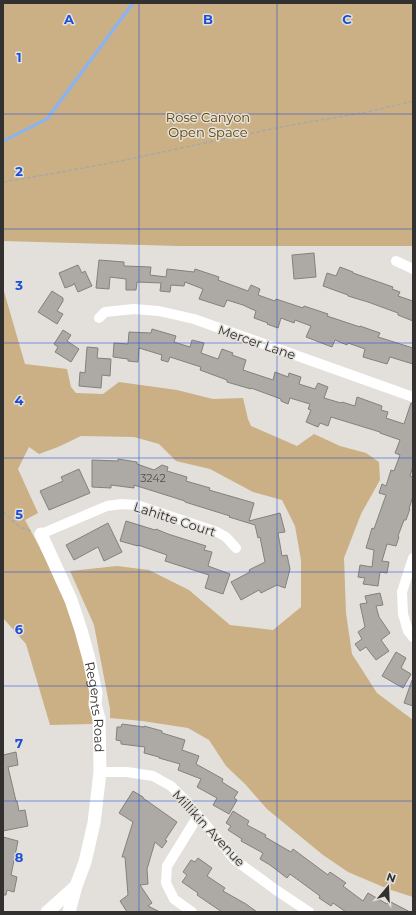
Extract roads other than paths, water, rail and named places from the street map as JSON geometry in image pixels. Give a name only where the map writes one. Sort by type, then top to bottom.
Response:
[{"type":"street","points":[[396,261],[413,268]]},
{"type":"street","name":"Mercer Lane","points":[[99,318],[105,312],[134,309],[159,311],[194,319],[413,397]]},
{"type":"street","name":"Lahitte Court","points":[[41,534],[107,506],[129,504],[137,505],[217,532],[226,537],[236,548]]},
{"type":"street","name":"Regents Road","points":[[41,534],[71,600],[81,630],[96,693],[95,704],[99,719],[100,772],[94,823],[85,862],[76,886],[69,912]]},
{"type":"street","points":[[413,558],[402,592],[403,614],[408,630],[413,638]]},
{"type":"street","name":"Millikin Avenue","points":[[100,772],[127,772],[153,776],[171,786],[235,860],[276,890],[310,912]]},
{"type":"street","points":[[192,912],[174,899],[166,883],[167,866],[198,816]]},
{"type":"street","name":"Regents Road","points":[[47,912],[76,886]]},
{"type":"waterway","points":[[3,141],[47,119],[133,3]]},
{"type":"park label","name":"Rose Canyon Open Space","points":[[208,124]]}]
